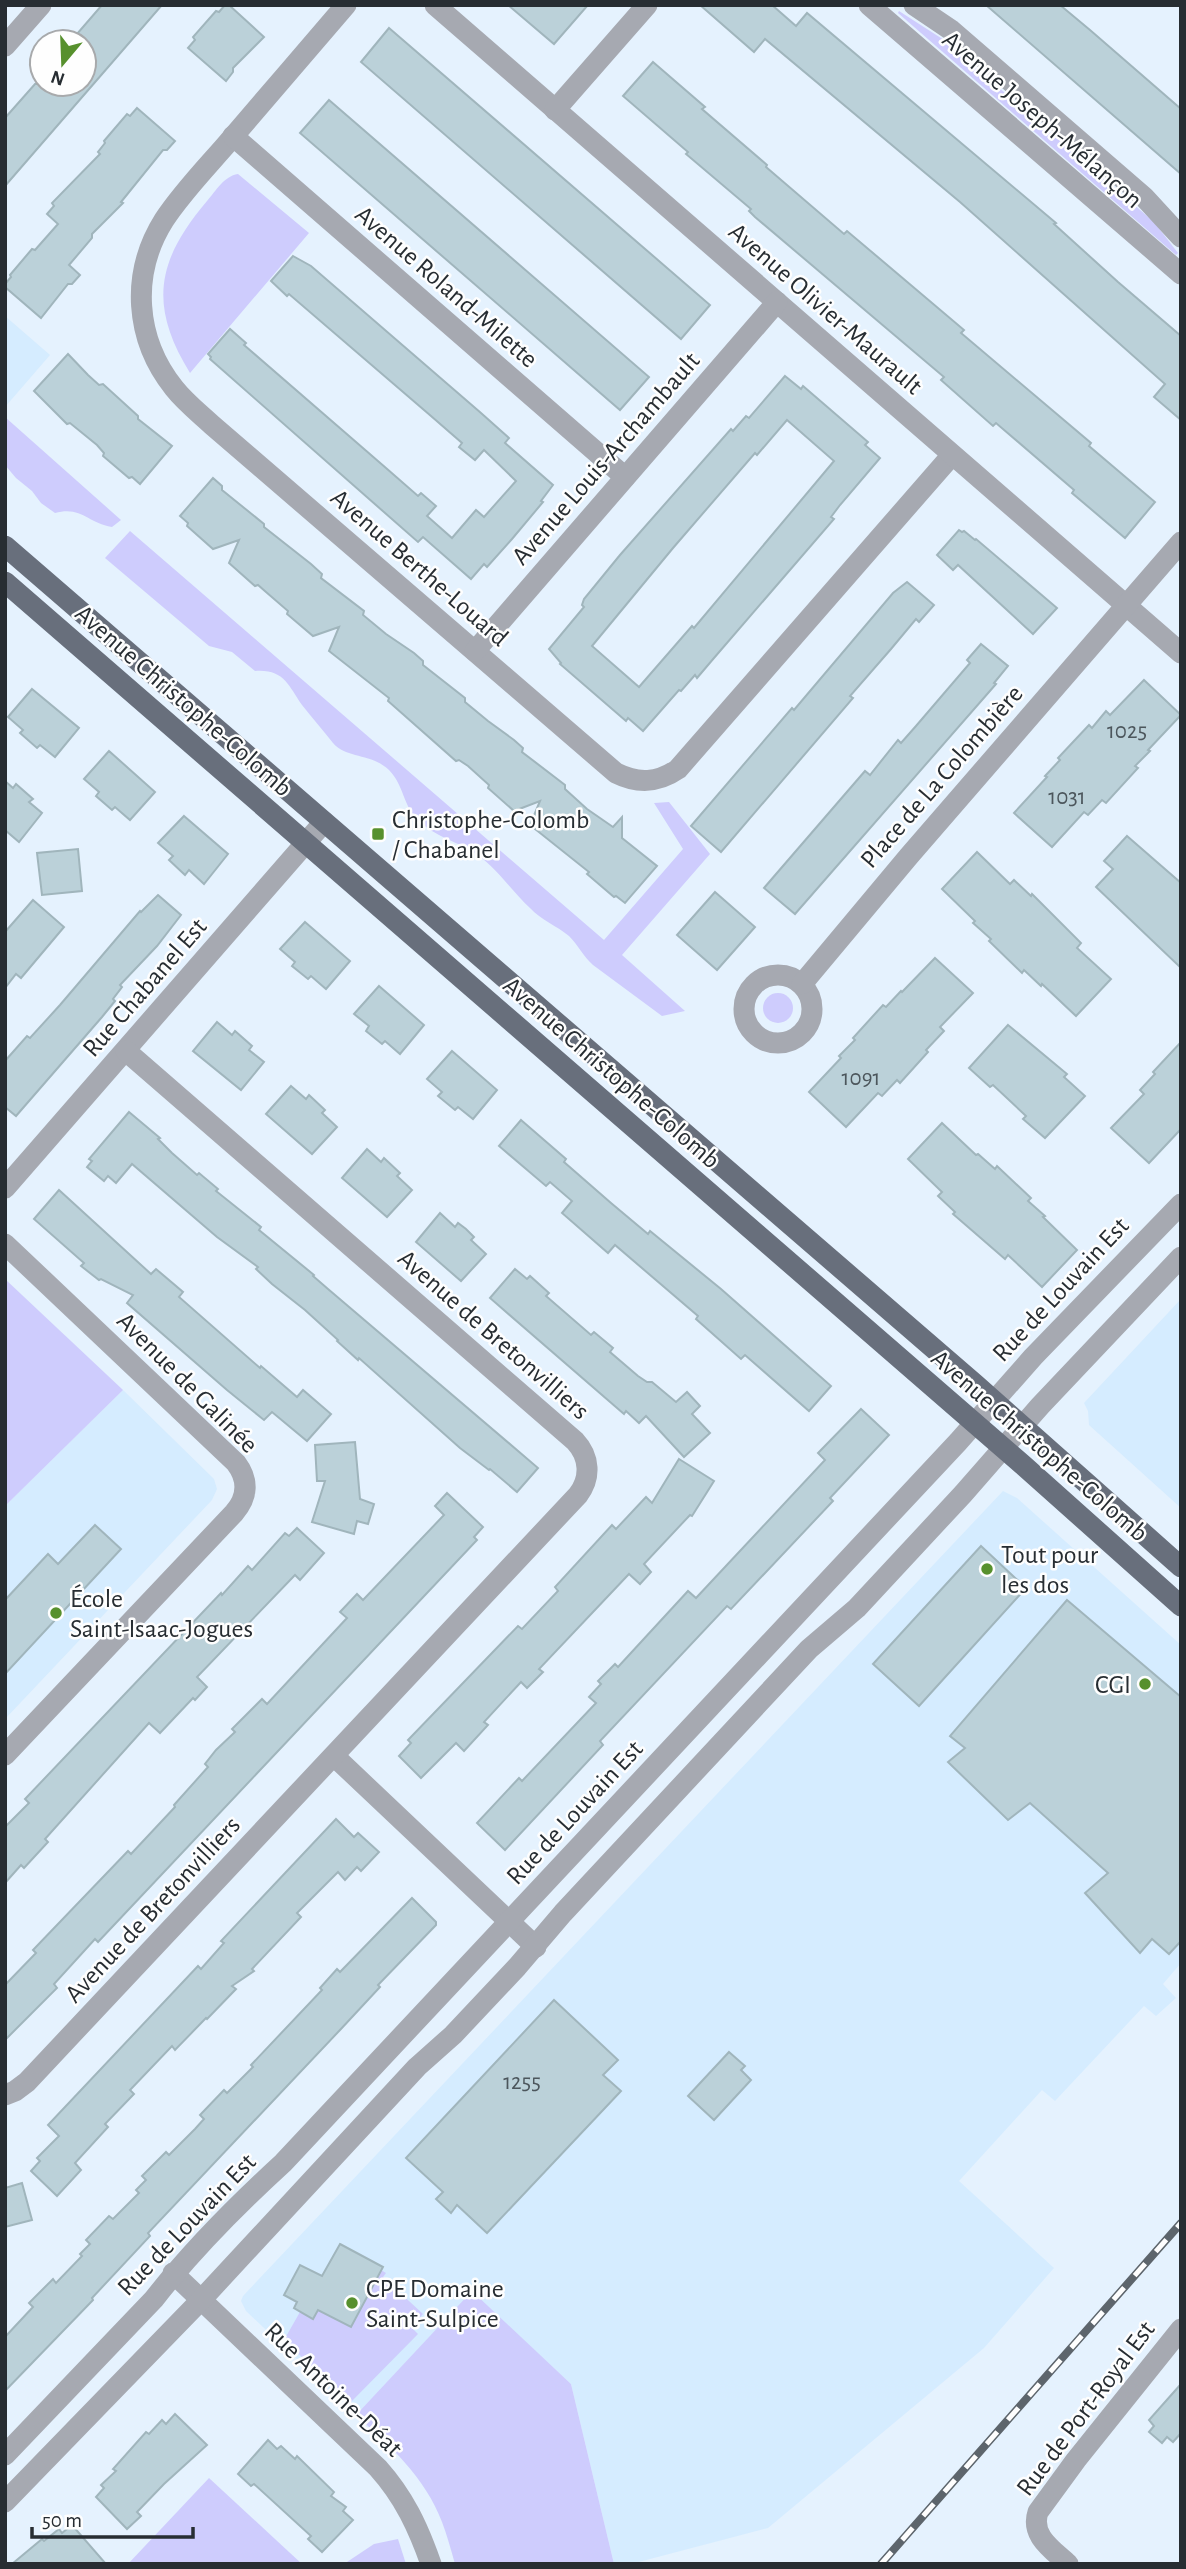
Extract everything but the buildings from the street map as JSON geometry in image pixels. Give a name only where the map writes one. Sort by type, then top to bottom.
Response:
[{"type":"main road","name":"Avenue Christophe-Colomb","points":[[5,546],[1023,1426],[1181,1567]]},
{"type":"main road","name":"Avenue Christophe-Colomb","points":[[5,582],[975,1423],[1181,1606]]},
{"type":"street","points":[[5,46],[41,5]]},
{"type":"street","name":"Avenue Berthe-Louard","points":[[346,5],[168,214],[151,244],[142,275],[141,305],[144,329],[151,349],[176,391],[212,425],[616,774],[639,781],[663,778],[684,763],[952,455]]},
{"type":"street","name":"Avenue Olivier-Maurault","points":[[435,5],[1181,653]]},
{"type":"street","points":[[555,110],[647,5]]},
{"type":"street","name":"Avenue Joseph-Mélançon","points":[[869,5],[1181,274]]},
{"type":"street","name":"Avenue Joseph-Mélançon","points":[[914,5],[951,30],[1144,197],[1181,237]]},
{"type":"street","name":"Avenue Roland-Milette","points":[[233,136],[625,477]]},
{"type":"street","name":"Avenue Louis-Archambault","points":[[475,651],[777,302]]},
{"type":"street","points":[[1125,605],[1181,542]]},
{"type":"street","name":"Place de La Colombière","points":[[802,985],[1125,605]]},
{"type":"street","name":"Rue Chabanel Est","points":[[5,1188],[324,822]]},
{"type":"street","name":"Avenue de Bretonvilliers","points":[[5,2095],[27,2082],[578,1495],[587,1478],[586,1457],[575,1441],[125,1051]]},
{"type":"street","name":"Rue de Louvain Est","points":[[5,2455],[236,2206],[283,2163],[509,1922],[1115,1270],[1181,1204]]},
{"type":"street","name":"Avenue de Galinée","points":[[5,1244],[236,1463],[244,1474],[246,1486],[244,1499],[237,1509],[5,1755]]},
{"type":"street","points":[[7,2498],[201,2300],[417,2067],[453,2035],[809,1649],[856,1608],[1181,1257]]},
{"type":"street","points":[[334,1756],[536,1947]]},
{"type":"street","name":"Rue Antoine-Déat","points":[[173,2273],[386,2477],[411,2512],[431,2564]]},
{"type":"street","name":"Rue de Port-Royal Est","points":[[1068,2564],[1042,2539],[1036,2522],[1041,2507],[1181,2329]]},
{"type":"shaded area","points":[[899,11],[944,40],[1154,222],[1178,253],[1176,255],[898,13]]},
{"type":"shaded area","points":[[238,174],[309,233],[190,373],[168,326],[164,284],[169,263],[177,243],[190,223],[221,184]]},
{"type":"shaded area","points":[[5,316],[50,355],[5,407]]},
{"type":"shaded area","points":[[5,417],[121,520],[112,527],[78,513],[55,513],[41,503],[5,465]]},
{"type":"shaded area","points":[[130,531],[604,940],[683,849],[654,803],[669,802],[710,854],[622,955],[685,1011],[662,1016],[593,965],[569,936],[534,912],[478,855],[424,826],[409,808],[398,782],[389,770],[375,761],[345,752],[333,743],[284,680],[273,673],[255,671],[232,652],[209,646],[105,558]]},
{"type":"shaded area","points":[[778,993],[789,997],[793,1008],[789,1019],[778,1023],[767,1019],[763,1008],[767,997]]},
{"type":"shaded area","points":[[5,1279],[123,1390],[5,1506]]},
{"type":"shaded area","points":[[1181,1299],[1181,1508],[1089,1425],[1088,1411],[1084,1403]]},
{"type":"shaded area","name":"École Saint-Isaac-Jogues","points":[[123,1390],[214,1479],[217,1489],[212,1500],[5,1719],[5,1506]]},
{"type":"shaded area","points":[[1003,1491],[1017,1498],[1181,1645],[1181,1963],[1163,1984],[1176,1998],[1156,2016],[1144,2006],[1055,2101],[1042,2090],[959,2181],[1054,2268],[984,2348],[768,2528],[631,2564],[614,2564],[571,2384],[472,2292],[356,2415],[246,2311],[241,2301]]},
{"type":"shaded area","points":[[381,2270],[386,2273],[383,2277],[423,2314],[411,2327],[418,2334],[350,2403],[284,2340],[300,2312],[313,2319],[318,2310],[351,2327]]},
{"type":"shaded area","points":[[472,2291],[571,2384],[614,2564],[455,2564],[442,2522],[426,2491],[394,2451],[356,2415]]},
{"type":"shaded area","points":[[209,2478],[302,2564],[128,2564]]},
{"type":"shaded area","points":[[398,2539],[406,2564],[344,2564],[374,2544]]},
{"type":"railway","points":[[881,2564],[1181,2223]]},
{"type":"place","name":"Christophe-Colomb / Chabanel","points":[[378,834]]},
{"type":"place","name":"Tout pour les dos","points":[[987,1569]]},
{"type":"place","name":"École Saint-Isaac-Jogues","points":[[56,1613]]},
{"type":"place","name":"CGI","points":[[1145,1684]]},
{"type":"place","name":"CPE Domaine Saint-Sulpice","points":[[352,2303]]}]
